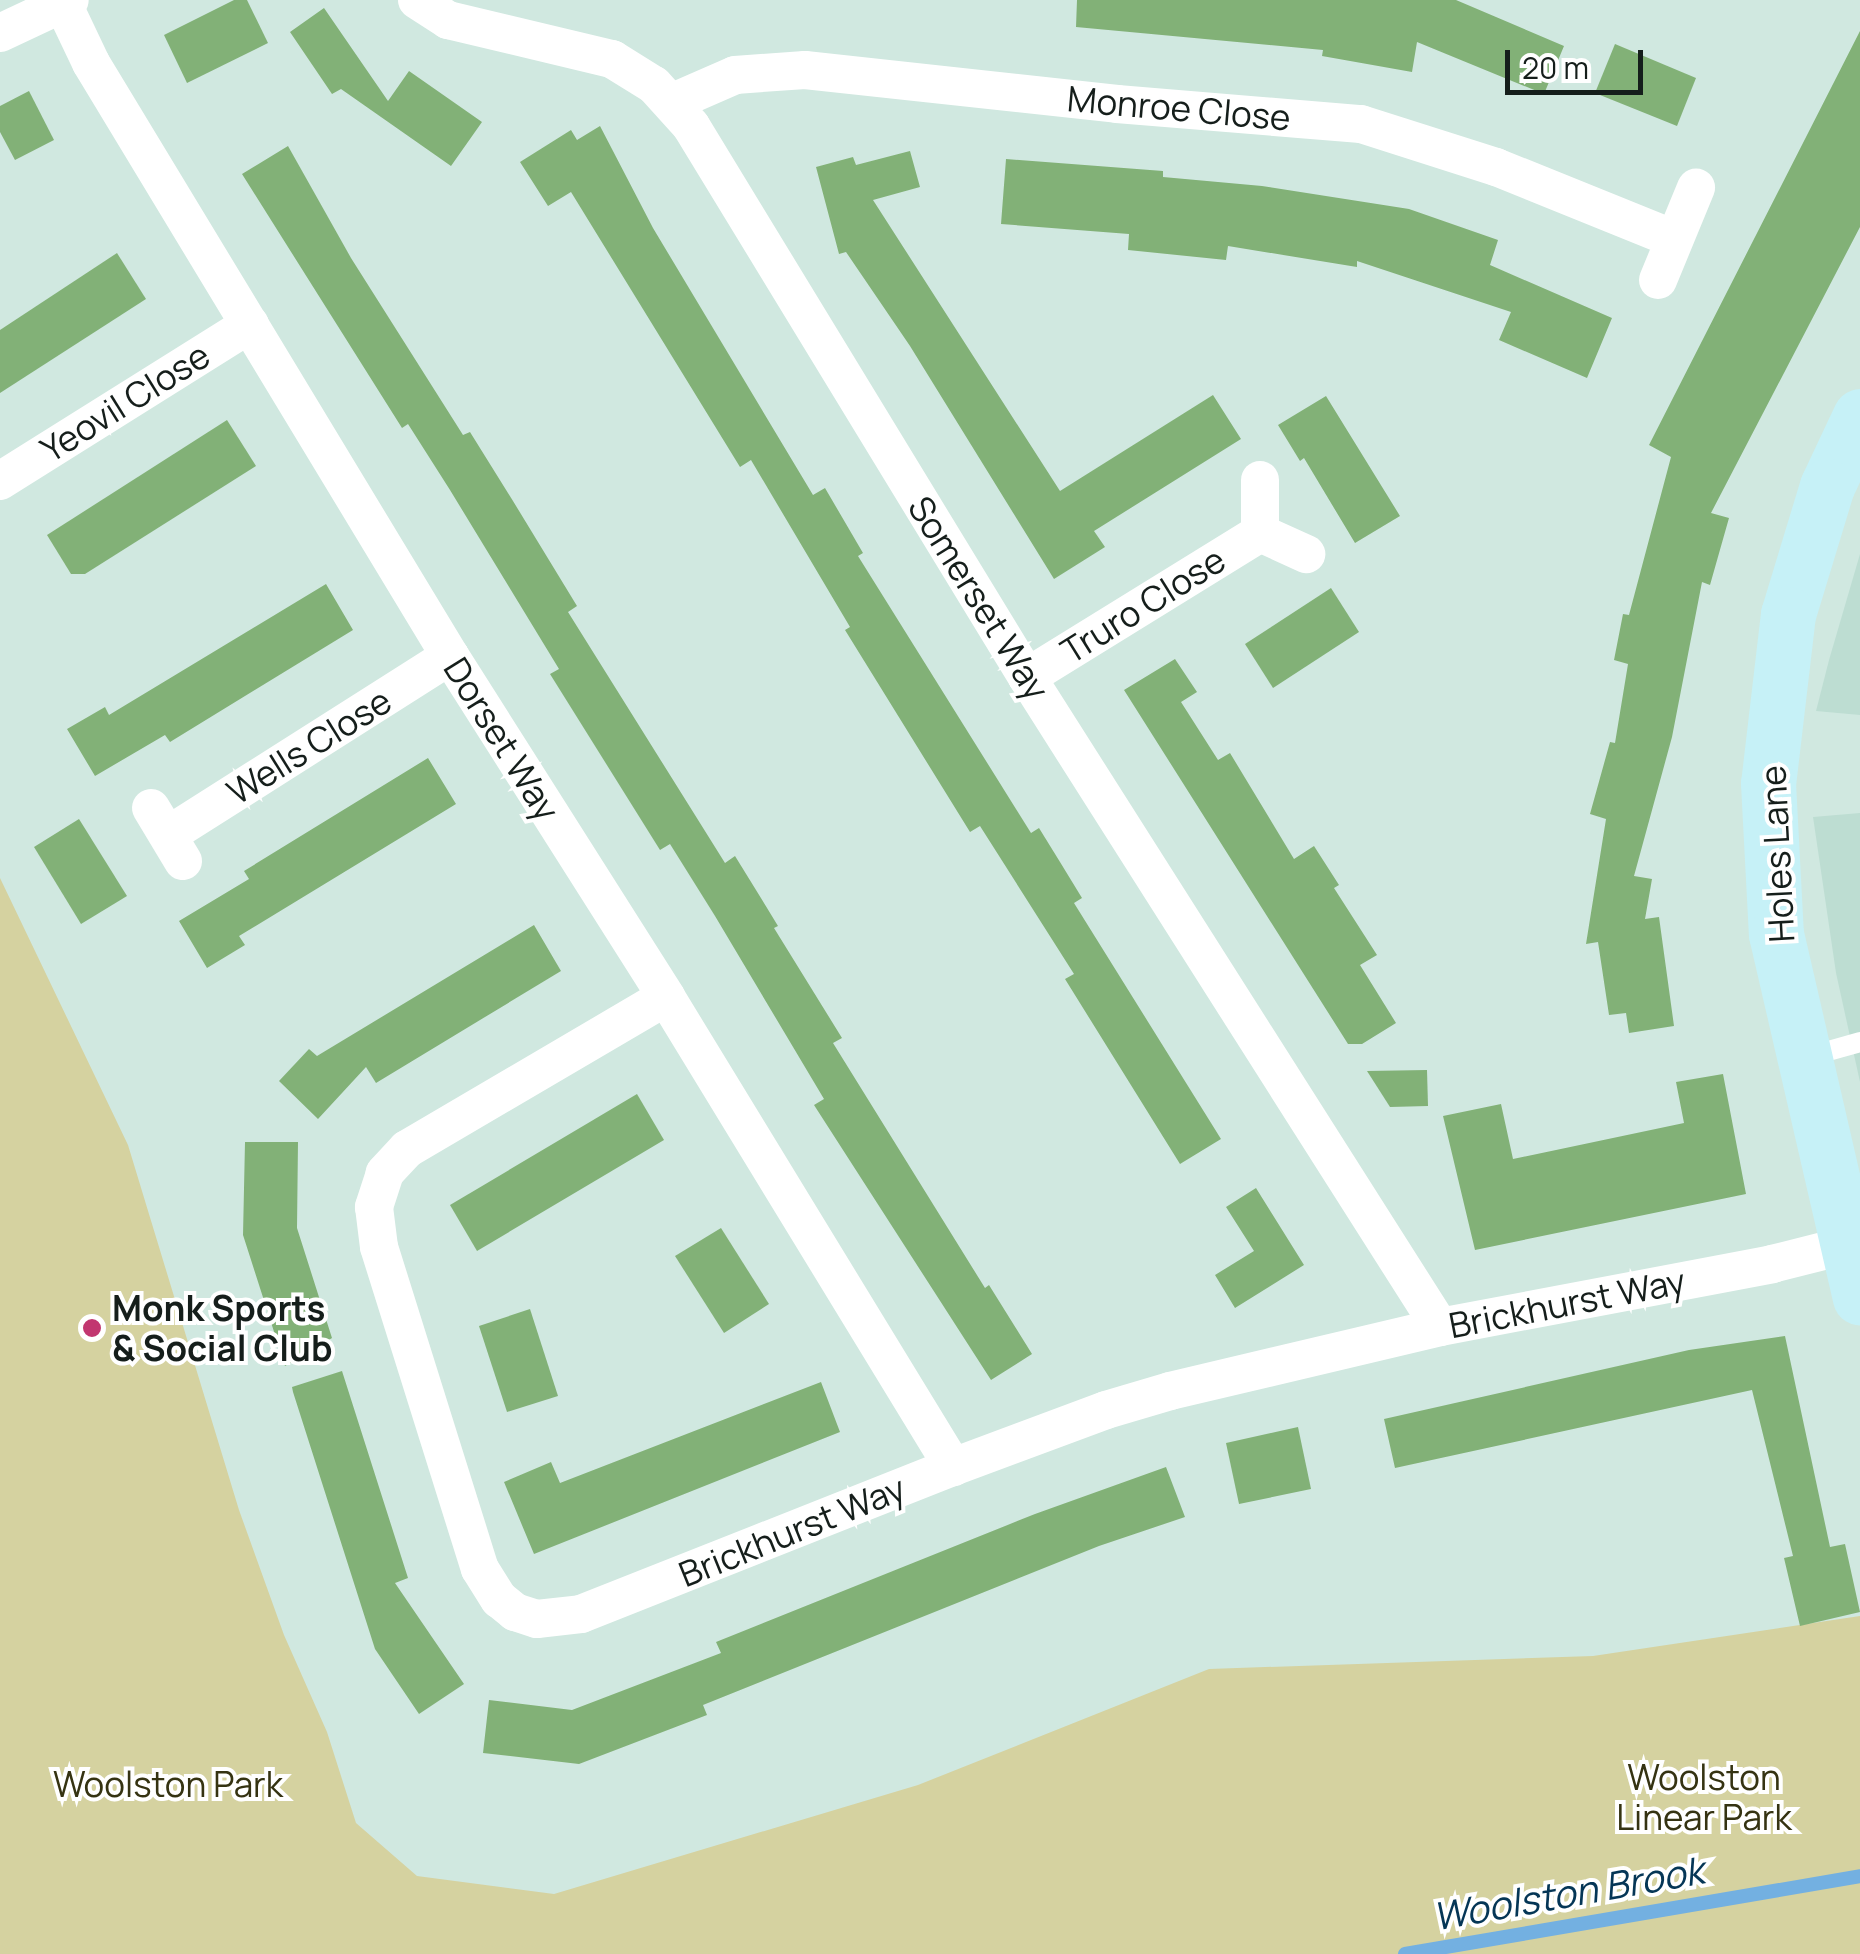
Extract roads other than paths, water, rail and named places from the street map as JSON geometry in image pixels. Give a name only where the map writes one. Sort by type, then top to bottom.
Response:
[{"type":"street","name":"Somerset Way","points":[[418,0],[448,20],[612,59],[654,85],[691,126],[1027,678],[1440,1328]]},
{"type":"street","points":[[0,34],[67,2]]},
{"type":"street","name":"Dorset Way","points":[[67,2],[90,64],[450,656],[666,997],[952,1467]]},
{"type":"street","name":"Monroe Close","points":[[671,103],[735,75],[760,70],[805,70],[1117,104],[1361,124],[1496,167],[1674,239]]},
{"type":"street","points":[[1658,280],[1696,188]]},
{"type":"street","name":"Yeovil Close","points":[[0,481],[250,324]]},
{"type":"street","name":"Holes Lane","points":[[1854,1271],[1776,934],[1768,783],[1788,614],[1827,486],[1860,416]]},
{"type":"street","name":"Truro Close","points":[[1260,480],[1260,533]]},
{"type":"street","name":"Truro Close","points":[[1027,678],[1260,533]]},
{"type":"street","name":"Truro Close","points":[[1260,533],[1306,554]]},
{"type":"street","name":"Wells Close","points":[[167,835],[450,656]]},
{"type":"street","name":"Brickhurst Way","points":[[666,997],[407,1148],[385,1173],[374,1208],[380,1248],[489,1586],[516,1612],[538,1619],[570,1617],[952,1467],[1106,1410],[1170,1391],[1440,1328],[1772,1264],[1854,1271]]},
{"type":"lane","points":[[1805,1057],[1860,1042]]},
{"type":"waterway","name":"Woolston Brook","points":[[1405,1954],[1860,1876]]},
{"type":"place","name":"Monk Sports & Social Club","points":[[92,1328]]},
{"type":"park label","name":"Woolston Park","points":[[168,1784]]},
{"type":"park label","name":"Woolston Linear Park","points":[[1704,1797]]}]
